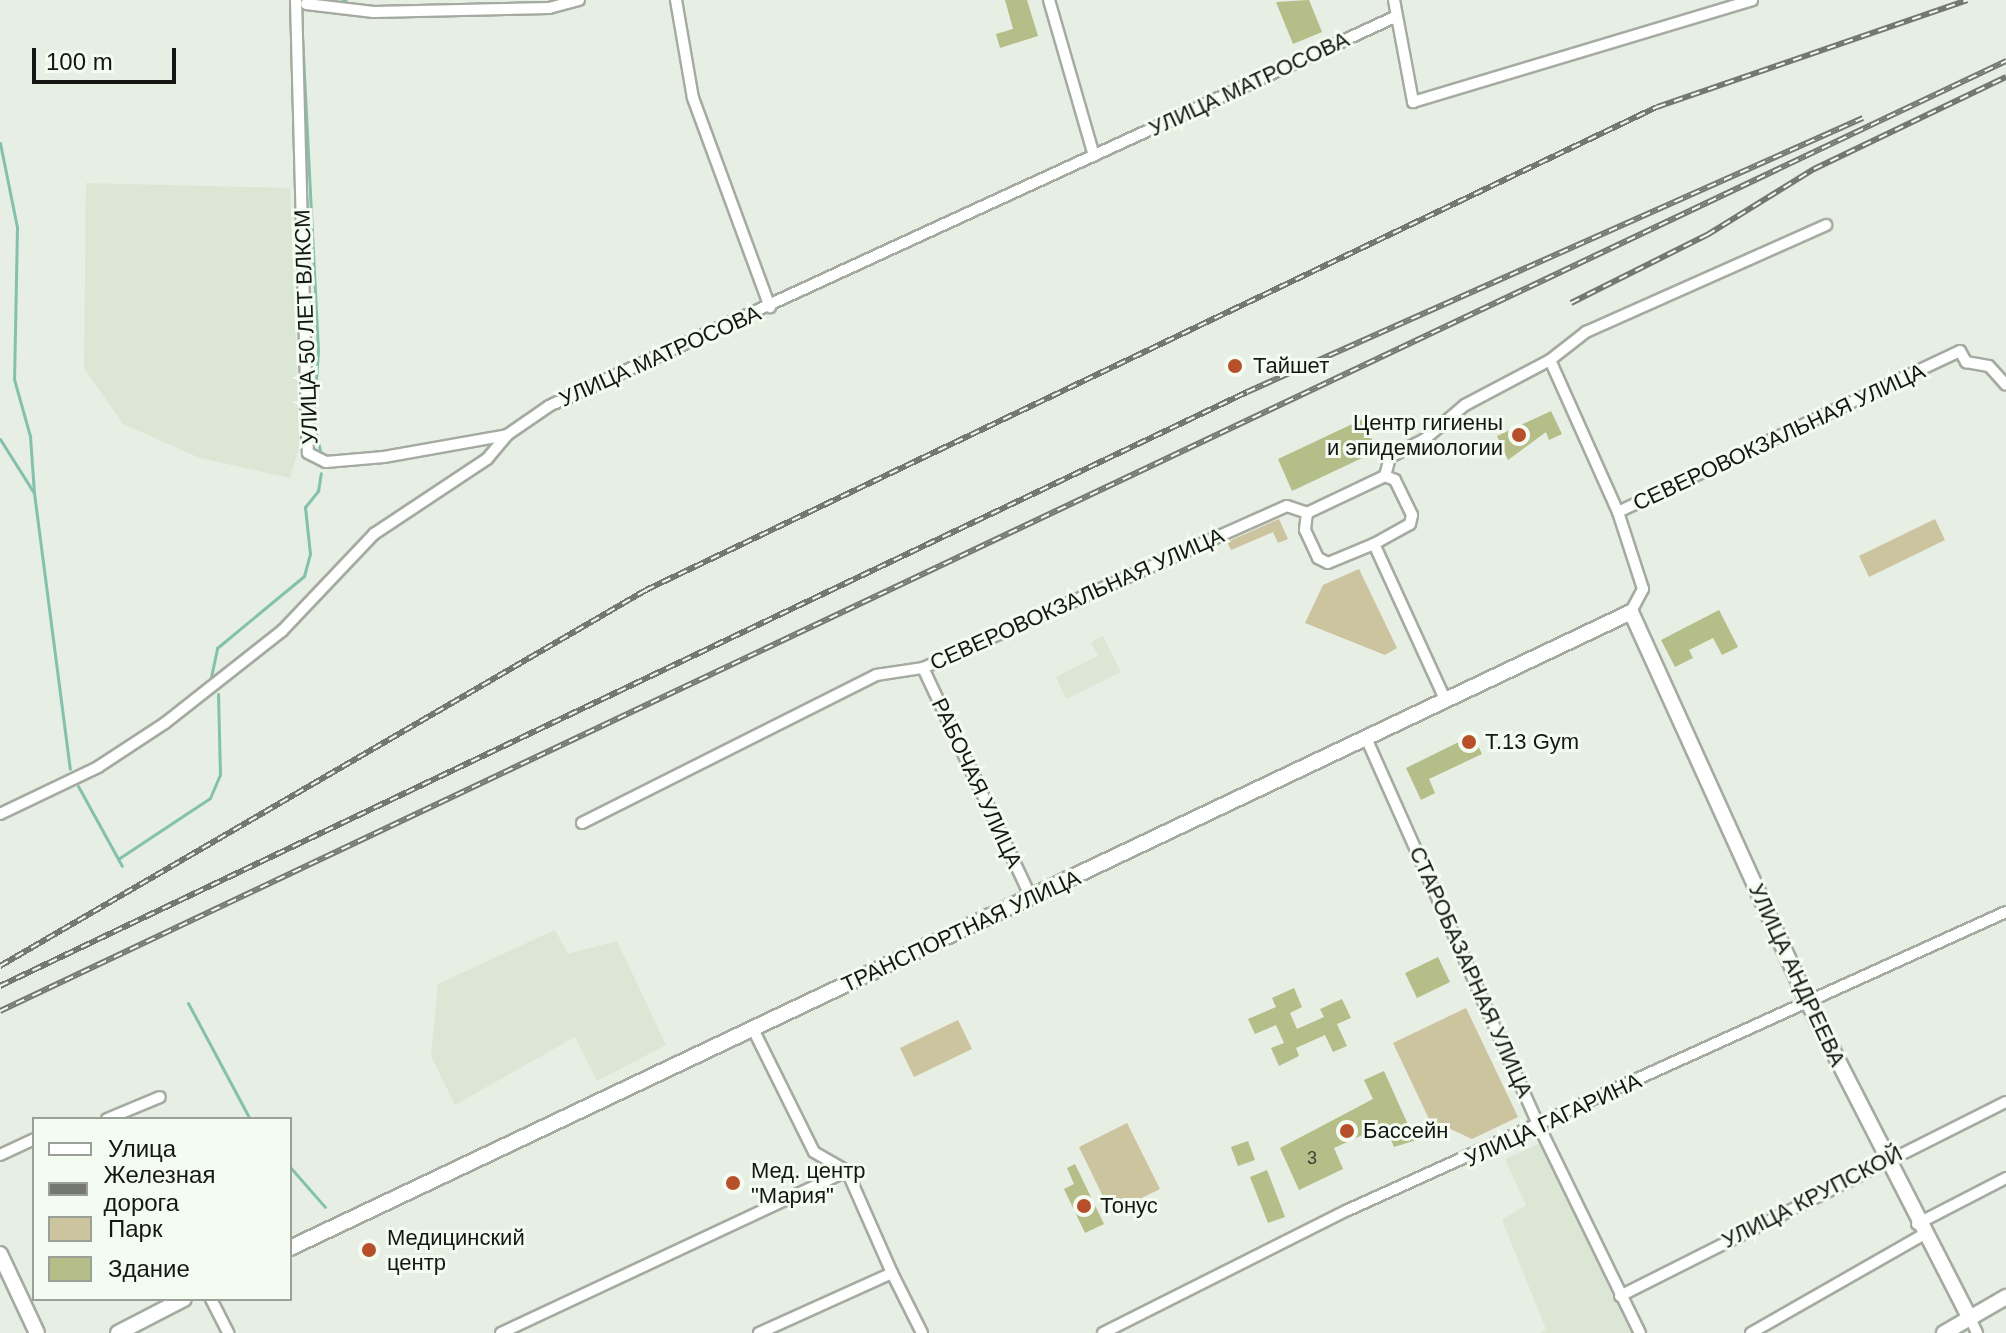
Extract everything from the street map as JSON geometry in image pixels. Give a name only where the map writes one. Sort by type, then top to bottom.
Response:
[{"type":"street","points":[[301,2],[374,12],[549,8],[579,0]]},
{"type":"street","points":[[676,0],[693,98],[770,307]]},
{"type":"street","points":[[1049,0],[1094,156]]},
{"type":"street","points":[[1394,0],[1413,102],[1752,0]]},
{"type":"street","name":"УЛИЦА 50 ЛЕТ ВЛКСМ","points":[[301,2],[308,453],[326,462],[384,457],[507,435]]},
{"type":"street","name":"УЛИЦА МАТРОСОВА","points":[[0,814],[98,767],[176,714],[282,631],[374,534],[487,459],[507,435],[549,406],[1397,16]]},
{"type":"street","name":"СЕВЕРОВОКЗАЛЬНАЯ УЛИЦА","points":[[582,823],[876,675],[923,668],[1287,506],[1307,513],[1385,476],[1390,457],[1465,405],[1550,360],[1586,332],[1826,225]]},
{"type":"street","name":"СЕВЕРОВОКЗАЛЬНАЯ УЛИЦА","points":[[1550,360],[1618,512],[1960,351],[1966,362],[1989,366],[2006,385]]},
{"type":"street","points":[[1307,513],[1305,530],[1318,558],[1328,563],[1374,544],[1410,524],[1412,515],[1395,480],[1385,476]]},
{"type":"street","points":[[1618,512],[1643,589],[1631,612]]},
{"type":"street","points":[[1374,544],[1446,701]]},
{"type":"street","name":"ТРАНСПОРТНАЯ УЛИЦА","points":[[292,1247],[1367,740],[1631,612]]},
{"type":"street","name":"УЛИЦА АНДРЕЕВА","points":[[1631,612],[1809,1004],[1920,1229],[1977,1333]]},
{"type":"street","name":"РАБОЧАЯ УЛИЦА","points":[[923,668],[1031,897]]},
{"type":"street","name":"СТАРОБАЗАРНАЯ УЛИЦА","points":[[1367,740],[1539,1126],[1640,1333]]},
{"type":"street","name":"УЛИЦА ГАГАРИНА","points":[[1103,1333],[1348,1210],[1809,1004],[2006,912]]},
{"type":"street","points":[[753,1029],[814,1152],[847,1171],[922,1333]]},
{"type":"street","points":[[112,1117],[160,1097]]},
{"type":"street","name":"УЛИЦА КРУПСКОЙ","points":[[1620,1296],[1885,1159],[2006,1102]]},
{"type":"street","points":[[0,1155],[32,1140]]},
{"type":"street","points":[[501,1333],[847,1171]]},
{"type":"street","points":[[1751,1333],[2006,1178]]},
{"type":"street","points":[[0,1254],[37,1333]]},
{"type":"street","points":[[759,1333],[892,1273]]},
{"type":"street","points":[[1944,1333],[2006,1297]]},
{"type":"street","points":[[118,1333],[180,1301]]},
{"type":"street","points":[[212,1301],[228,1333]]},
{"type":"shaded area","points":[[86,183],[290,188],[300,443],[290,478],[200,458],[123,424],[84,368]]},
{"type":"shaded area","points":[[1103,636],[1121,672],[1066,699],[1056,677],[1098,656],[1091,642]]},
{"type":"shaded area","points":[[555,930],[568,954],[617,941],[666,1045],[597,1081],[575,1037],[455,1105],[431,1056],[438,984]]},
{"type":"shaded area","points":[[1540,1143],[1631,1333],[1540,1333],[1546,1329],[1502,1220],[1526,1205],[1505,1159]]},
{"type":"green space","points":[[1279,519],[1288,539],[1278,543],[1273,532],[1231,550],[1227,542]]},
{"type":"green space","points":[[1935,519],[1945,540],[1869,577],[1859,556]]},
{"type":"green space","points":[[1359,569],[1397,648],[1385,655],[1305,623],[1323,585]]},
{"type":"green space","points":[[1466,1008],[1518,1117],[1472,1139],[1429,1119],[1393,1043]]},
{"type":"green space","points":[[958,1020],[972,1049],[914,1077],[900,1048]]},
{"type":"green space","points":[[1127,1123],[1160,1189],[1111,1213],[1079,1147]]},
{"type":"building","points":[[1005,0],[1027,0],[1038,36],[1000,48],[996,34],[1013,29]]},
{"type":"building","points":[[1309,0],[1322,32],[1293,44],[1276,2]]},
{"type":"building","name":"Центр гигиены и эпидемиологии","points":[[1551,411],[1562,434],[1549,440],[1546,432],[1508,460],[1497,436]]},
{"type":"building","name":"Тайшет","points":[[1363,419],[1377,451],[1292,491],[1278,459]]},
{"type":"building","points":[[1719,610],[1738,647],[1722,655],[1713,638],[1689,650],[1693,658],[1675,667],[1661,640]]},
{"type":"building","points":[[1473,735],[1482,754],[1429,779],[1435,793],[1421,800],[1406,768]]},
{"type":"building","points":[[1438,957],[1450,982],[1417,998],[1405,973]]},
{"type":"building","points":[[1294,988],[1302,1007],[1290,1013],[1297,1029],[1324,1017],[1320,1009],[1342,999],[1351,1018],[1337,1024],[1347,1046],[1333,1052],[1325,1035],[1296,1048],[1299,1056],[1279,1066],[1271,1048],[1284,1043],[1276,1025],[1255,1034],[1248,1019],[1276,1007],[1272,998]]},
{"type":"building","points":[[1384,1071],[1410,1129],[1418,1125],[1423,1138],[1394,1147],[1385,1125],[1334,1148],[1343,1169],[1299,1190],[1280,1148],[1373,1099],[1364,1080]]},
{"type":"building","points":[[1248,1141],[1255,1160],[1238,1166],[1231,1147]]},
{"type":"building","name":"Тонус","points":[[1075,1164],[1104,1224],[1085,1233],[1064,1189],[1074,1184],[1067,1168]]},
{"type":"building","points":[[1267,1170],[1285,1217],[1268,1223],[1250,1177]]},
{"type":"waterway","points":[[336,3],[346,0]]},
{"type":"waterway","points":[[302,35],[318,351],[313,422],[321,455]]},
{"type":"waterway","points":[[0,143],[17,227],[14,379],[30,436],[34,493]]},
{"type":"waterway","points":[[0,439],[34,493],[70,769]]},
{"type":"waterway","points":[[211,677],[217,648],[304,576],[310,554],[305,507],[318,491],[321,473]]},
{"type":"waterway","points":[[118,859],[210,798],[220,775],[218,694]]},
{"type":"waterway","points":[[78,786],[122,866]]},
{"type":"waterway","points":[[188,1003],[249,1117]]},
{"type":"waterway","points":[[292,1169],[325,1207]]},
{"type":"railway","points":[[0,966],[646,590],[1657,107],[1967,0]]},
{"type":"railway","points":[[0,1011],[2006,61]]},
{"type":"railway","points":[[1571,303],[1707,235],[1814,169],[2006,77]]},
{"type":"railway","points":[[0,986],[1247,392],[1863,118]]},
{"type":"place","name":"Тайшет","points":[[1235,366]]},
{"type":"place","name":"Центр гигиены и эпидемиологии","points":[[1519,435]]},
{"type":"place","name":"T.13 Gym","points":[[1469,742]]},
{"type":"place","name":"Бассейн","points":[[1347,1131]]},
{"type":"place","name":"Мед. центр \"Мария\"","points":[[733,1183]]},
{"type":"place","name":"Тонус","points":[[1084,1206]]},
{"type":"place","name":"Медицинский центр","points":[[369,1250]]}]
